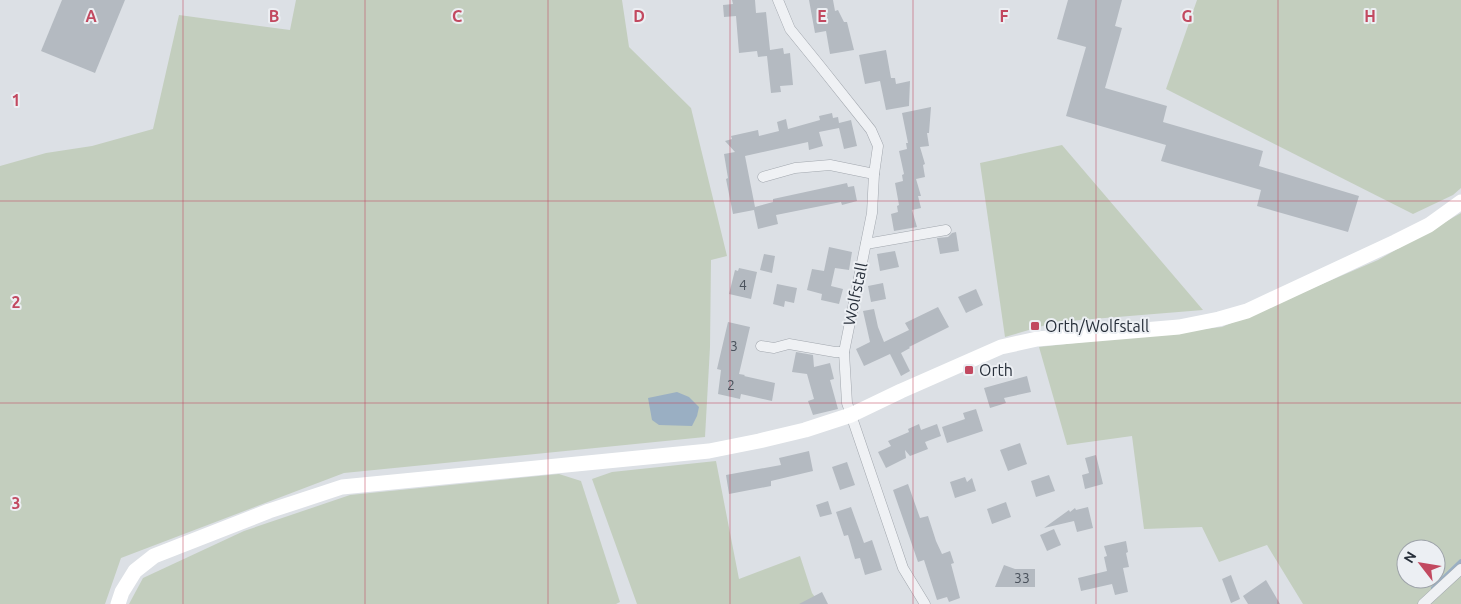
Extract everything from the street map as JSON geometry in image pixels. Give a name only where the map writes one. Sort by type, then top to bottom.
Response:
[{"type":"main road","points":[[118,604],[122,592],[135,571],[154,556],[269,511],[342,487],[709,451],[805,430],[850,415],[1001,347],[1037,339],[1179,327],[1220,319],[1247,311],[1429,225],[1461,202]]},
{"type":"street","name":"Wolfstall","points":[[778,0],[790,30],[871,130],[878,146],[872,213],[844,352],[847,403],[850,415]]},
{"type":"street","points":[[763,177],[795,168],[830,165],[874,174]]},
{"type":"street","points":[[866,244],[946,230]]},
{"type":"street","points":[[762,346],[774,348],[788,344],[844,352]]},
{"type":"street","points":[[850,415],[903,568],[926,604]]},
{"type":"street","points":[[1423,604],[1461,569]]},
{"type":"green space","points":[[296,0],[622,0],[629,47],[691,108],[727,256],[711,260],[710,347],[705,437],[344,473],[121,558],[105,604],[0,604],[0,166],[46,153],[92,146],[153,129],[179,15],[290,30]]},
{"type":"green space","points":[[1197,0],[1461,0],[1461,188],[1453,195],[1413,214],[1166,89]]},
{"type":"green space","points":[[1062,145],[1203,310],[1056,322],[1005,337],[980,163]]},
{"type":"green space","points":[[1461,213],[1461,604],[1303,604],[1267,545],[1219,562],[1202,527],[1144,529],[1132,436],[1067,445],[1039,347],[1222,327],[1378,260]]},
{"type":"green space","points":[[716,461],[739,579],[800,556],[812,593],[820,604],[637,604],[592,479],[612,472]]},
{"type":"green space","points":[[559,474],[581,481],[620,602],[616,604],[129,604],[143,578],[244,531],[350,495]]},
{"type":"water","points":[[677,392],[689,397],[699,407],[692,426],[659,425],[652,420],[648,398]]},
{"type":"building","points":[[62,0],[125,0],[95,73],[41,51]]},
{"type":"building","points":[[732,0],[755,0],[756,13],[766,12],[770,50],[783,48],[784,54],[790,53],[793,85],[780,86],[781,92],[771,93],[767,56],[758,57],[757,51],[739,53],[736,16],[724,17],[723,5],[733,4]]},
{"type":"building","points":[[809,0],[833,0],[835,11],[838,10],[844,22],[847,22],[854,50],[830,54],[826,31],[815,33]]},
{"type":"building","points":[[1068,0],[1122,0],[1115,26],[1122,28],[1105,88],[1167,106],[1163,122],[1263,151],[1259,166],[1359,196],[1348,232],[1257,206],[1261,190],[1161,161],[1166,145],[1066,116],[1086,47],[1057,39]]},
{"type":"building","points":[[886,50],[891,78],[895,78],[896,84],[910,81],[909,106],[886,110],[880,81],[865,84],[859,55]]},
{"type":"building","points":[[931,107],[929,133],[927,133],[929,146],[920,147],[925,164],[923,165],[925,177],[916,179],[921,196],[918,196],[921,208],[912,210],[917,227],[894,231],[891,214],[898,212],[897,206],[899,205],[895,183],[903,181],[902,175],[904,174],[899,151],[907,149],[906,143],[908,143],[902,113]]},
{"type":"building","points":[[832,113],[833,118],[838,117],[839,123],[851,120],[857,146],[844,149],[839,128],[819,132],[823,146],[809,150],[808,142],[745,156],[755,207],[773,202],[773,199],[847,183],[848,187],[854,186],[857,201],[842,205],[841,202],[776,215],[778,224],[758,229],[754,210],[733,214],[726,179],[728,178],[724,154],[735,152],[725,141],[732,139],[731,136],[758,130],[759,136],[779,131],[777,122],[786,119],[788,129],[820,120],[819,116]]},
{"type":"building","points":[[956,232],[959,251],[940,254],[937,238],[948,237]]},
{"type":"building","points":[[829,247],[852,252],[849,270],[835,268],[831,286],[843,289],[839,304],[821,300],[822,294],[807,290],[812,269],[824,271]]},
{"type":"building","points":[[895,251],[899,267],[880,271],[877,254]]},
{"type":"building","points":[[764,254],[775,256],[772,273],[760,270]]},
{"type":"building","points":[[739,268],[757,272],[751,299],[729,294],[735,270],[738,271]]},
{"type":"building","points":[[883,283],[886,299],[871,302],[868,286]]},
{"type":"building","points":[[777,284],[797,288],[794,303],[785,301],[784,307],[773,304]]},
{"type":"building","points":[[976,289],[983,305],[966,313],[958,297]]},
{"type":"building","points":[[938,307],[949,327],[901,353],[910,371],[901,376],[890,354],[864,366],[856,349],[870,342],[863,311],[874,309],[884,342],[909,330],[905,323]]},
{"type":"building","points":[[728,322],[750,327],[739,374],[775,383],[772,401],[741,394],[740,399],[718,394],[721,370],[717,369]]},
{"type":"building","points":[[796,352],[813,355],[814,367],[830,363],[834,379],[830,380],[838,409],[813,415],[808,401],[814,399],[807,374],[792,372]]},
{"type":"building","points":[[1027,376],[1031,392],[1004,398],[1006,403],[990,408],[984,388]]},
{"type":"building","points":[[976,409],[983,431],[947,443],[942,427],[965,419],[963,413]]},
{"type":"building","points":[[919,424],[921,430],[937,424],[941,436],[925,442],[928,449],[910,456],[905,450],[906,458],[886,468],[878,452],[891,446],[888,441],[909,432],[908,429]]},
{"type":"building","points":[[1020,443],[1027,464],[1008,471],[1000,450]]},
{"type":"building","points":[[809,451],[813,471],[771,481],[771,486],[729,494],[726,475],[781,465],[779,458]]},
{"type":"building","points":[[1096,455],[1103,484],[1085,489],[1082,475],[1089,473],[1085,458]]},
{"type":"building","points":[[847,462],[855,485],[840,490],[832,467]]},
{"type":"building","points":[[1049,475],[1055,491],[1036,497],[1031,481]]},
{"type":"building","points":[[965,477],[967,482],[972,478],[976,491],[955,498],[950,482]]},
{"type":"building","points":[[908,484],[920,518],[928,516],[942,554],[950,551],[954,563],[951,564],[960,598],[949,602],[947,597],[937,600],[924,560],[918,562],[893,490]]},
{"type":"building","points":[[828,501],[832,514],[820,517],[816,505]]},
{"type":"building","points":[[1006,502],[1011,517],[992,524],[987,509]]},
{"type":"building","points":[[851,507],[864,543],[872,540],[882,570],[865,575],[860,558],[855,559],[848,535],[844,536],[836,512]]},
{"type":"building","points":[[1088,507],[1093,528],[1077,532],[1074,521],[1044,528],[1069,510],[1070,512],[1075,508],[1076,510]]},
{"type":"building","points":[[1054,529],[1061,545],[1047,551],[1040,535]]},
{"type":"building","points":[[1126,541],[1129,567],[1123,568],[1128,592],[1115,595],[1112,584],[1081,591],[1078,578],[1107,571],[1104,557],[1107,556],[1104,546]]},
{"type":"building","points":[[1004,565],[1015,569],[1035,569],[1035,587],[995,587]]},
{"type":"building","points":[[1231,575],[1240,599],[1231,603],[1222,579]]},
{"type":"building","points":[[1266,580],[1280,604],[1248,604],[1243,596]]},
{"type":"building","points":[[822,592],[828,604],[799,604]]},
{"type":"waterway","points":[[1446,575],[1461,561]]},
{"type":"place","name":"Orth/Wolfstall","points":[[1035,326]]},
{"type":"place","name":"Orth","points":[[969,370]]}]
